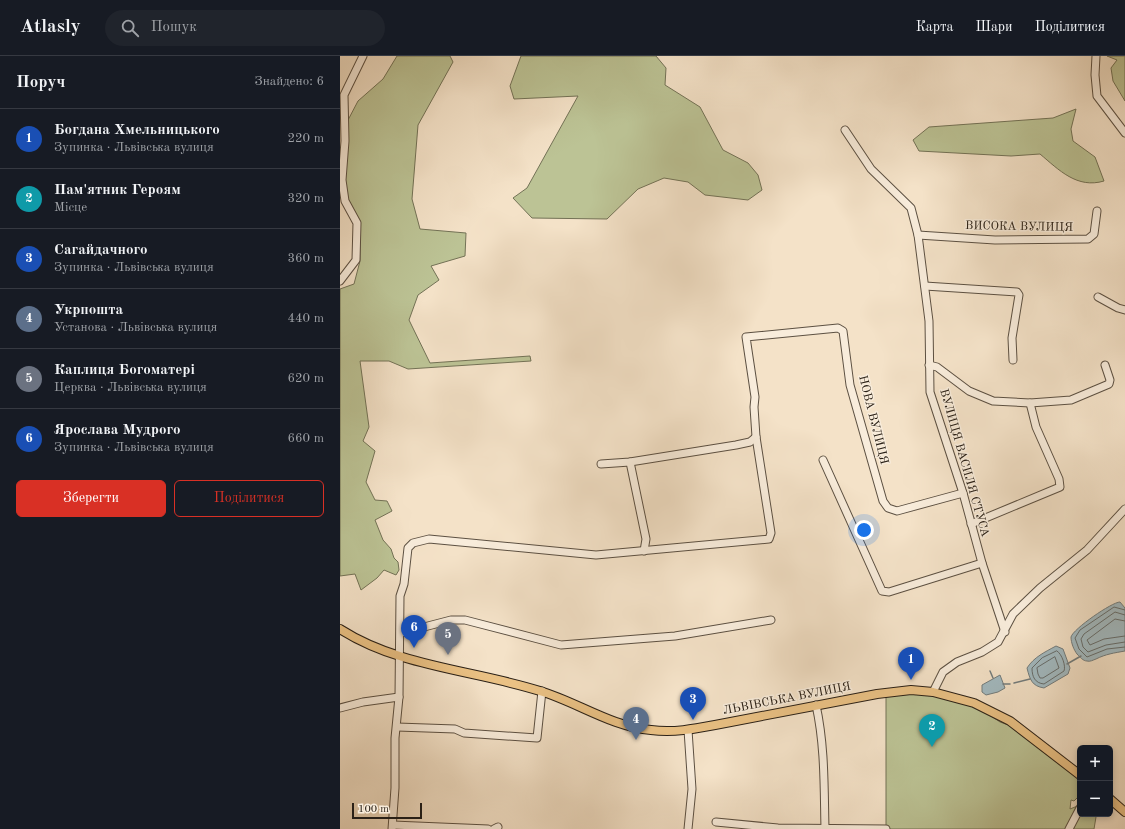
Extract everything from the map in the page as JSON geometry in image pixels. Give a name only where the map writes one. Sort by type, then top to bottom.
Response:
[{"type":"main road","name":"ЛЬВІВСЬКА ВУЛИЦЯ","points":[[340,629],[374,646],[399,656],[446,669],[517,684],[542,691],[621,724],[651,730],[688,730],[816,704],[877,694],[911,690],[933,692],[974,703],[1010,722],[1077,773]]},
{"type":"main road","points":[[1113,802],[1125,812]]},
{"type":"street","points":[[340,281],[356,260],[357,223],[345,201],[342,180],[342,94],[363,56]]},
{"type":"street","points":[[1096,56],[1094,75],[1097,96],[1125,133]]},
{"type":"street","name":"ВУЛИЦЯ ВАСИЛЯ СТУСА","points":[[845,130],[871,169],[911,208],[918,235],[929,321],[930,392],[963,493],[982,563],[1005,632]]},
{"type":"street","name":"ВИСОКА ВУЛИЦЯ","points":[[918,235],[995,240],[1088,239],[1094,234],[1098,211]]},
{"type":"street","points":[[925,286],[1018,292],[1019,295],[1012,338],[1013,360]]},
{"type":"street","points":[[1098,297],[1118,308],[1125,310]]},
{"type":"street","name":"НОВА ВУЛИЦЯ","points":[[756,437],[754,407],[755,397],[746,337],[838,328],[843,331],[850,384],[883,502],[888,508],[897,511],[963,493]]},
{"type":"street","points":[[929,365],[937,368],[969,391],[994,401],[1030,403],[1071,400],[1109,384],[1110,380],[1106,365]]},
{"type":"street","points":[[971,524],[1060,487],[1059,479],[1036,427],[1030,403]]},
{"type":"street","points":[[601,464],[630,462],[736,446],[750,442],[756,437]]},
{"type":"street","points":[[488,829],[393,827],[397,727],[400,697],[400,596],[404,584],[408,548],[413,543],[429,540],[596,555],[769,539],[770,533],[756,437]]},
{"type":"street","points":[[823,460],[882,591],[889,592],[982,563]]},
{"type":"street","points":[[630,462],[646,539],[644,551]]},
{"type":"street","points":[[933,692],[943,672],[957,662],[982,652],[998,642],[1005,632],[1013,614],[1040,588],[1087,550],[1125,509]]},
{"type":"street","points":[[400,633],[451,620],[465,620],[561,645],[675,636],[772,620]]},
{"type":"street","points":[[397,727],[455,729],[464,733],[537,738],[542,691]]},
{"type":"street","points":[[340,708],[363,702],[400,697]]},
{"type":"street","points":[[816,704],[822,730],[824,752],[825,829]]},
{"type":"street","points":[[688,730],[692,789],[688,829]]},
{"type":"street","points":[[1070,829],[1077,814]]},
{"type":"street","points":[[716,822],[778,828],[886,829]]},
{"type":"green space","points":[[397,56],[450,56],[453,62],[418,125],[412,199],[420,229],[466,233],[465,256],[431,266],[439,280],[418,295],[409,320],[430,363],[530,356],[531,361],[408,369],[389,361],[360,361],[369,427],[363,441],[375,451],[366,482],[375,500],[387,501],[392,511],[375,520],[383,540],[391,549],[394,558],[398,562],[399,570],[396,575],[384,570],[377,578],[361,590],[355,574],[340,576],[340,289],[354,284],[360,261],[360,221],[347,197],[345,178],[347,122],[358,101],[383,79]]},
{"type":"green space","points":[[521,56],[656,56],[666,68],[665,85],[700,107],[723,150],[748,163],[758,175],[762,190],[748,200],[705,195],[688,182],[664,178],[638,189],[607,219],[532,218],[513,198],[527,188],[578,96],[514,99],[510,86]]},
{"type":"green space","points":[[1107,56],[1125,56],[1125,101],[1113,81],[1111,68],[1117,60]]},
{"type":"green space","points":[[1076,109],[1071,129],[1073,141],[1095,157],[1104,181],[1094,183],[1077,180],[1061,172],[1040,154],[1011,156],[919,151],[913,140],[929,127],[1053,118]]},
{"type":"green space","points":[[911,690],[969,701],[1000,722],[1011,726],[1077,777],[1077,798],[1074,801],[1071,800],[1070,809],[1077,806],[1077,817],[1096,817],[1094,829],[886,829],[886,693]]},
{"type":"water","points":[[1120,602],[1125,608],[1125,651],[1090,661],[1083,660],[1077,654],[1073,646],[1071,637],[1073,633],[1085,622],[1109,606]]},
{"type":"water","points":[[1056,646],[1063,649],[1070,668],[1068,674],[1044,688],[1037,686],[1032,682],[1027,668],[1036,658]]},
{"type":"water","points":[[1000,675],[1005,688],[998,692],[986,695],[982,692],[982,685]]},
{"type":"waterway","points":[[1067,664],[1081,656]]},
{"type":"waterway","points":[[990,671],[993,678]]},
{"type":"waterway","points":[[1014,683],[1030,679]]},
{"type":"waterway","points":[[1003,684],[1010,684]]},
{"type":"place","name":"Ярослава Мудрого","points":[[414,648]]},
{"type":"place","name":"Каплиця Богоматері","points":[[448,655]]},
{"type":"place","name":"Богдана Хмельницького","points":[[911,680]]},
{"type":"place","name":"Сагайдачного","points":[[693,720]]},
{"type":"place","name":"Укрпошта","points":[[636,740]]},
{"type":"place","name":"Пам'ятник Героям","points":[[932,747]]}]
